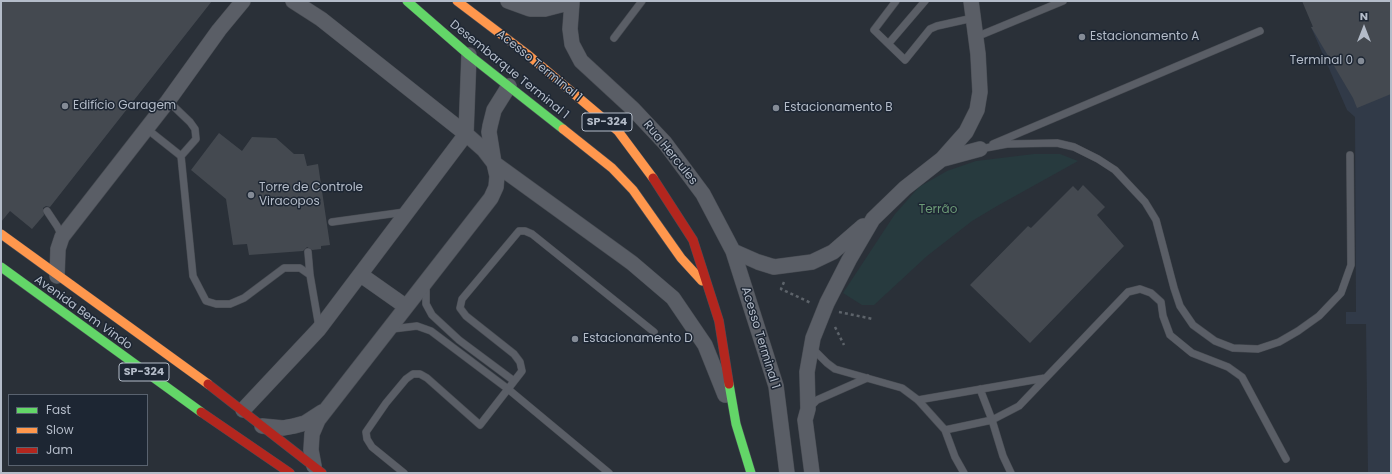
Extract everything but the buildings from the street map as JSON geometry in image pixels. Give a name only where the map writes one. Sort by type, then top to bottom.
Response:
[{"type":"main road","name":"Desembarque Terminal 1","points":[[407,1],[469,55],[612,168],[633,190],[681,258],[706,285]]},
{"type":"main road","name":"Acesso Terminal 1","points":[[457,1],[527,54],[618,131],[663,191],[693,240],[706,285],[719,321],[736,424]]},
{"type":"main road","points":[[1,234],[243,410],[318,470]]},
{"type":"main road","name":"Avenida Bem Vindo","points":[[1,267],[151,378],[290,473]]},
{"type":"main road","points":[[736,424],[737,464]]},
{"type":"main road","name":"SP-324","points":[[736,424],[751,473]]},
{"type":"street","points":[[57,276],[58,249],[62,237],[168,102],[219,30],[243,1]]},
{"type":"street","points":[[292,1],[321,19],[466,134],[484,150],[494,163],[632,263],[673,298],[705,345],[736,424]]},
{"type":"street","points":[[508,1],[530,10],[545,9],[572,1]]},
{"type":"street","name":"Rua Hercules","points":[[572,1],[570,29],[572,44],[581,61],[633,109],[665,143],[704,194],[733,251]]},
{"type":"street","points":[[733,251],[774,267],[812,262],[833,252],[873,219],[905,188],[942,160],[966,132],[977,110],[980,92],[976,37],[971,1]]},
{"type":"street","points":[[243,410],[319,329],[466,134],[469,55]]},
{"type":"street","points":[[318,470],[312,434],[318,420],[405,306],[491,198],[496,187],[496,176],[489,132],[494,110],[509,86]]},
{"type":"street","points":[[942,160],[980,149]]},
{"type":"street","points":[[812,473],[806,438],[805,420],[808,409],[807,372],[813,338],[848,260],[873,219]]},
{"type":"street","name":"Acesso Terminal 1","points":[[733,251],[776,386],[787,473]]},
{"type":"street","points":[[360,275],[405,306]]},
{"type":"street","points":[[262,426],[283,428],[294,426],[305,423],[325,410]]},
{"type":"lane","points":[[614,38],[642,1]]},
{"type":"lane","points":[[896,1],[874,30],[905,60],[930,29],[973,18]]},
{"type":"lane","points":[[889,43],[925,1]]},
{"type":"lane","points":[[976,37],[1063,1]]},
{"type":"lane","points":[[980,149],[1260,31]]},
{"type":"lane","points":[[168,102],[190,122],[195,129],[196,138],[181,156],[193,276],[206,301],[216,304],[230,304],[244,298],[284,268],[300,268],[310,275]]},
{"type":"lane","points":[[147,129],[181,156]]},
{"type":"lane","points":[[980,149],[1007,144],[1056,143],[1074,148],[1098,159],[1115,170],[1145,202],[1156,220],[1180,306],[1193,325],[1215,342],[1233,348],[1258,349],[1279,342],[1320,316],[1341,293],[1352,265],[1350,155]]},
{"type":"lane","points":[[47,211],[62,237]]},
{"type":"lane","points":[[332,222],[408,212]]},
{"type":"lane","points":[[404,473],[372,447],[367,439],[366,432],[386,403],[406,379],[413,374],[420,374],[427,378],[480,425],[522,371],[520,362],[506,347],[466,316],[460,308],[462,299],[519,231],[525,231],[532,234],[654,332]]},
{"type":"lane","points":[[308,252],[310,275],[319,329]]},
{"type":"lane","points":[[427,280],[426,304],[432,315],[459,340],[514,381]]},
{"type":"lane","points":[[944,430],[992,420],[1019,406],[1128,292],[1140,289],[1151,293],[1160,302],[1170,335],[1192,354],[1228,367],[1242,377],[1286,459]]},
{"type":"lane","points":[[388,330],[405,326],[417,326],[431,331],[508,390],[609,473]]},
{"type":"lane","points":[[811,347],[827,363],[835,368],[902,388],[918,400],[944,430],[955,458],[964,473]]},
{"type":"lane","points":[[808,409],[817,400],[867,378]]},
{"type":"lane","points":[[918,400],[1045,378]]},
{"type":"lane","points":[[980,390],[992,420],[1003,456],[1011,473]]},
{"type":"path","points":[[792,265],[781,288],[825,309],[872,319]]},
{"type":"shaded area","points":[[1391,1],[1391,473],[1368,473],[1366,324],[1346,324],[1346,312],[1356,312],[1355,117],[1347,110],[1311,27]]},
{"type":"green space","name":"Terrão","points":[[1034,154],[1060,154],[1078,161],[972,221],[927,256],[874,305],[862,305],[843,293],[895,214],[919,187],[947,171],[976,161]]},
{"type":"traffic: fast","points":[[407,1],[469,55],[563,129]]},
{"type":"traffic: fast","points":[[1,267],[201,412]]},
{"type":"traffic: fast","points":[[729,384],[736,424],[751,473]]},
{"type":"traffic: slow","points":[[457,1],[527,54],[618,131],[653,178]]},
{"type":"traffic: slow","points":[[563,129],[612,168],[633,190],[681,258],[702,281]]},
{"type":"traffic: slow","points":[[1,234],[208,384]]},
{"type":"traffic: jam","points":[[653,178],[693,240],[719,321],[729,384]]},
{"type":"traffic: jam","points":[[208,384],[322,473]]},
{"type":"traffic: jam","points":[[201,412],[290,473]]},
{"type":"place","name":"Estacionamento A","points":[[1082,37]]},
{"type":"place","name":"Terminal 0","points":[[1361,61]]},
{"type":"place","name":"Edifício Garagem","points":[[65,106]]},
{"type":"place","name":"Estacionamento B","points":[[776,108]]},
{"type":"place","name":"Torre de Controle Viracopos","points":[[251,195]]},
{"type":"place","name":"Estacionamento D","points":[[575,339]]}]
